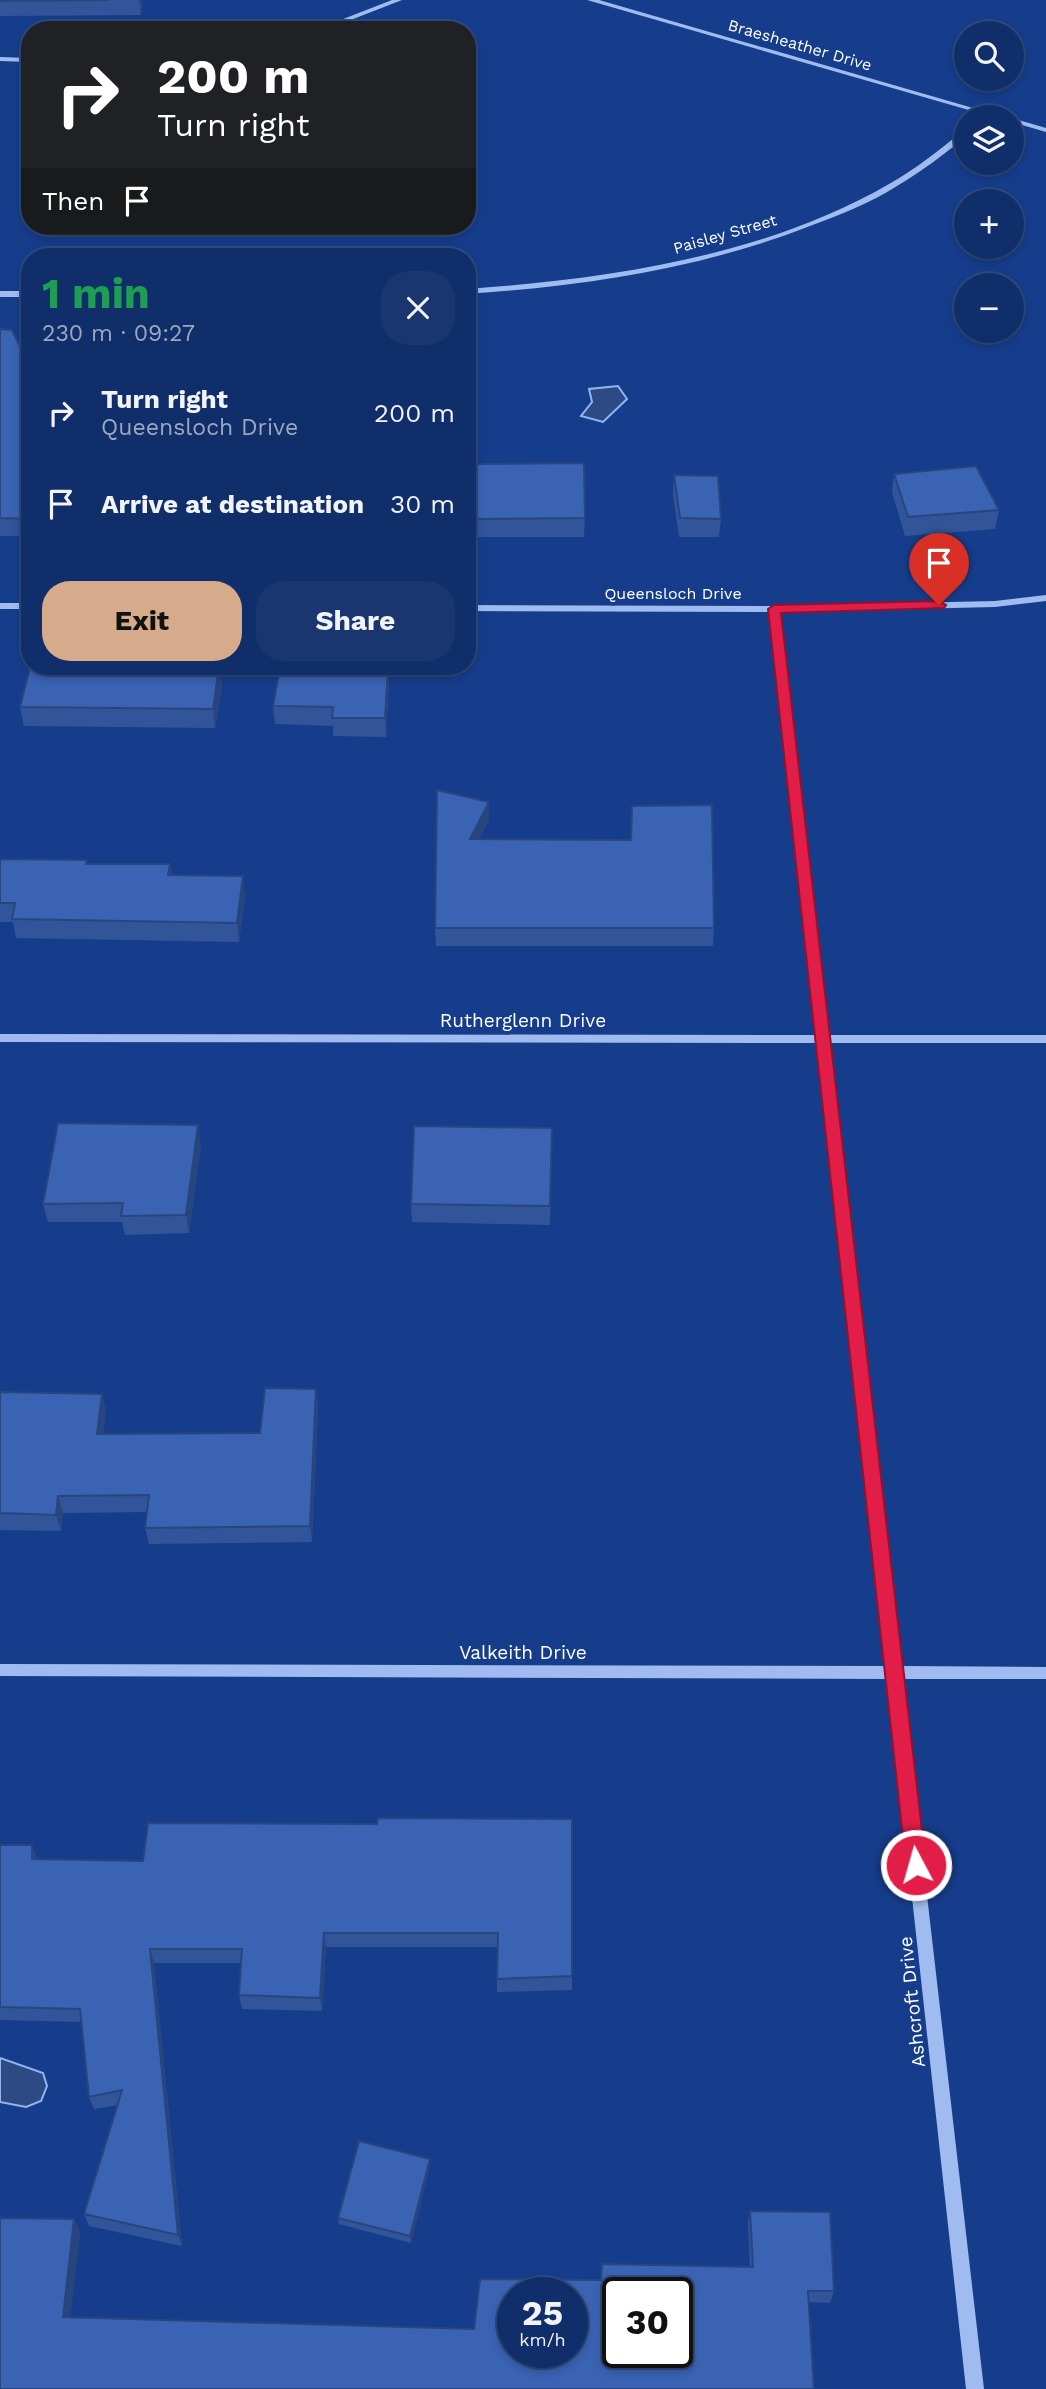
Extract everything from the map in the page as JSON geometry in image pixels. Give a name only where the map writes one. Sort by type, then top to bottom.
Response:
[{"type":"street","points":[[342,21],[398,0]]},
{"type":"street","name":"Braesheather Drive","points":[[591,0],[954,106]]},
{"type":"street","points":[[0,60],[21,60]]},
{"type":"street","points":[[1024,124],[1046,130]]},
{"type":"street","name":"Paisley Street","points":[[476,292],[526,289],[622,275],[688,261],[765,239],[884,191],[954,142]]},
{"type":"street","points":[[0,293],[21,294]]},
{"type":"street","name":"Queensloch Drive","points":[[476,608],[774,609],[995,604],[1046,598]]},
{"type":"street","points":[[0,606],[21,606]]},
{"type":"street","name":"Ashcroft Drive","points":[[774,609],[975,2389]]},
{"type":"street","name":"Rutherglenn Drive","points":[[0,1038],[1046,1039]]},
{"type":"street","name":"Valkeith Drive","points":[[0,1670],[1046,1673]]},
{"type":"water","points":[[618,386],[627,399],[603,422],[581,416],[592,402],[589,389]]},
{"type":"water","points":[[0,2058],[43,2073],[47,2086],[41,2101],[26,2107],[0,2102]]},
{"type":"building","points":[[0,0],[109,0],[0,1]]},
{"type":"building","points":[[0,329],[12,330],[21,348],[21,519],[0,518]]},
{"type":"building","points":[[584,463],[585,518],[476,519],[476,464]]},
{"type":"building","points":[[976,466],[999,510],[908,517],[894,474]]},
{"type":"building","points":[[674,475],[718,476],[721,519],[680,518]]},
{"type":"building","points":[[28,675],[218,675],[213,709],[20,707]]},
{"type":"building","points":[[279,675],[388,675],[385,718],[332,718],[333,707],[273,706]]},
{"type":"building","points":[[437,790],[489,802],[470,839],[631,840],[632,806],[712,805],[714,928],[435,928]]},
{"type":"building","points":[[0,859],[87,860],[86,864],[170,864],[168,875],[243,876],[237,923],[12,919],[15,903],[0,903]]},
{"type":"building","points":[[58,1123],[198,1125],[186,1215],[121,1216],[123,1203],[43,1204]]},
{"type":"building","points":[[414,1126],[552,1128],[550,1206],[411,1204]]},
{"type":"building","points":[[265,1388],[316,1389],[310,1526],[145,1528],[149,1495],[58,1496],[56,1515],[0,1513],[0,1392],[102,1394],[97,1434],[260,1433]]},
{"type":"building","points":[[378,1818],[572,1819],[572,1976],[497,1979],[498,1933],[324,1933],[320,1998],[239,1995],[242,1949],[150,1949],[178,2235],[84,2214],[122,2090],[89,2097],[80,2009],[0,2007],[0,1845],[32,1845],[32,1859],[143,1861],[148,1823],[377,1824]]},
{"type":"building","points":[[359,2141],[430,2159],[410,2236],[338,2218]]},
{"type":"building","points":[[750,2211],[830,2212],[834,2291],[808,2291],[814,2389],[0,2389],[0,2218],[74,2219],[63,2317],[474,2329],[480,2279],[497,2279],[497,2368],[588,2368],[588,2280],[601,2280],[602,2264],[753,2267]]},
{"type":"route","points":[[916,1865],[774,609],[939,605]]}]
